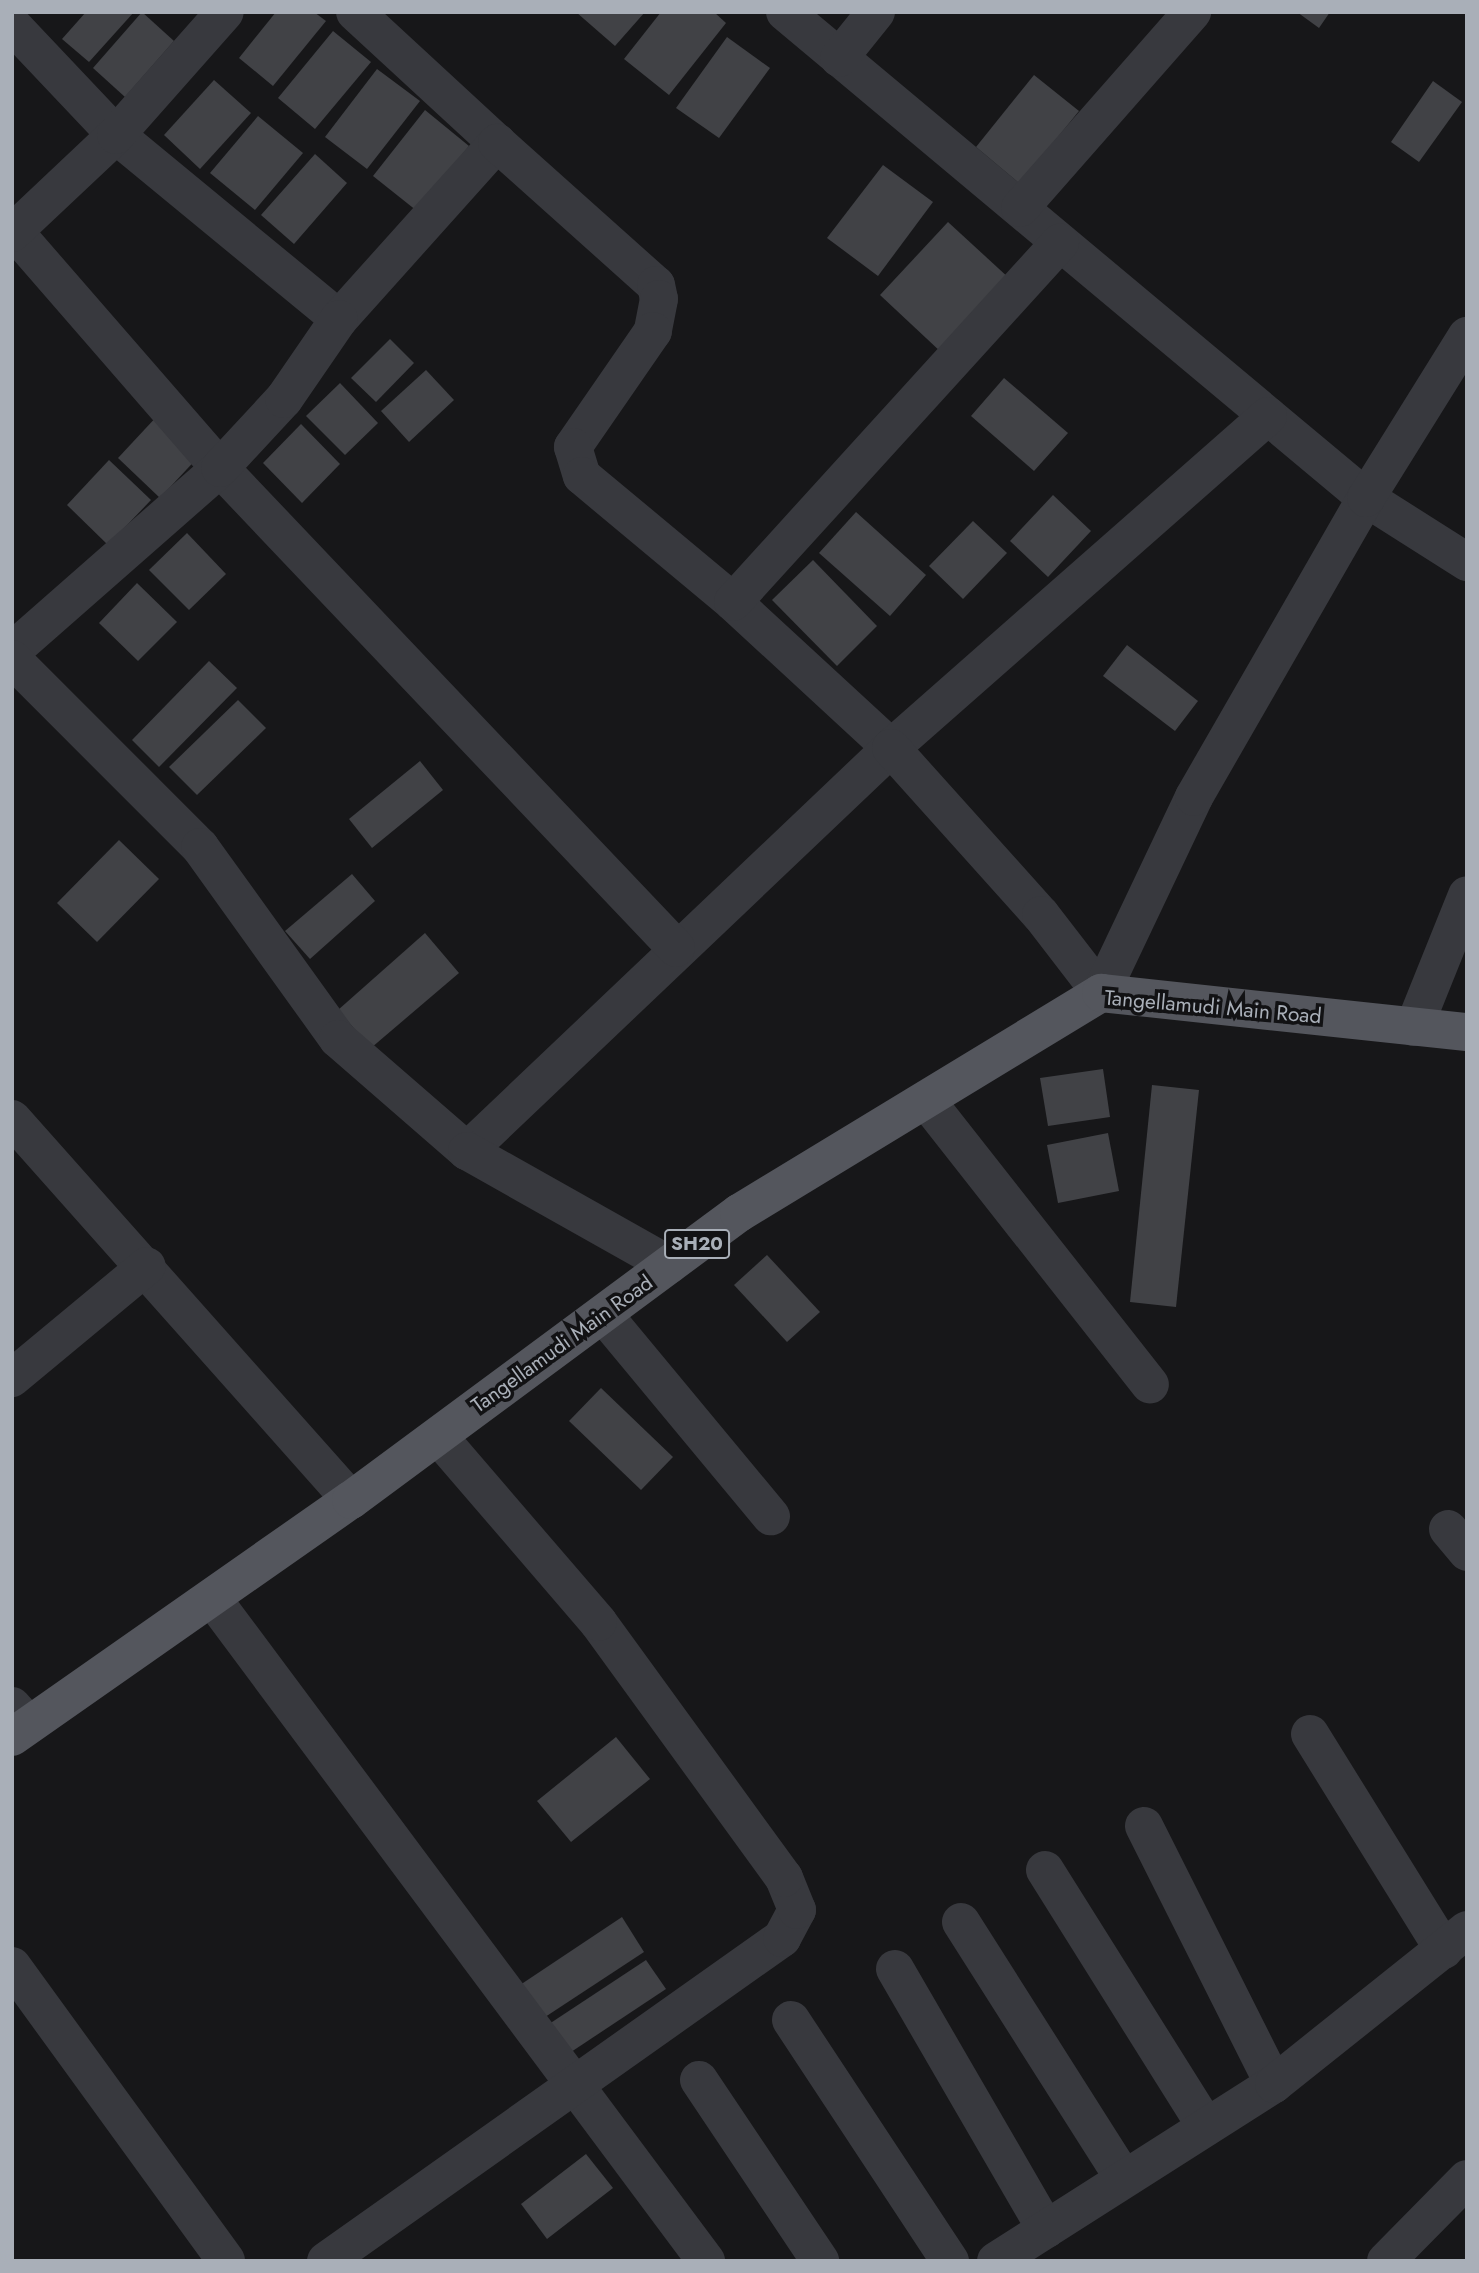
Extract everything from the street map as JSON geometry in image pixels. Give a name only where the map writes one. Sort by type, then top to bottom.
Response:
[{"type":"main road","name":"Tangellamudi Main Road","points":[[18,1722],[212,1598],[351,1500],[739,1213],[1101,993],[1467,1032]]},
{"type":"street","points":[[225,12],[116,135],[13,231],[220,468],[676,948]]},
{"type":"street","points":[[355,12],[656,285],[659,299],[653,331],[573,446],[582,476],[733,602],[891,748],[1041,915],[1101,993],[1194,797],[1366,498],[1467,336]]},
{"type":"street","points":[[785,12],[1366,498],[1467,562]]},
{"type":"street","points":[[839,58],[876,12]]},
{"type":"street","points":[[1020,208],[1192,12]]},
{"type":"street","points":[[12,24],[116,135],[339,319]]},
{"type":"street","points":[[12,650],[220,468],[284,399],[339,319],[497,143]]},
{"type":"street","points":[[733,602],[1060,243]]},
{"type":"street","points":[[467,1151],[676,948],[891,748],[1268,416]]},
{"type":"street","points":[[12,659],[200,847],[338,1039],[467,1151],[669,1265]]},
{"type":"street","points":[[1414,1027],[1467,895]]},
{"type":"street","points":[[926,1100],[1150,1385]]},
{"type":"street","points":[[13,1122],[147,1266],[351,1500]]},
{"type":"street","points":[[12,1378],[147,1266]]},
{"type":"street","points":[[603,1314],[771,1516]]},
{"type":"street","points":[[327,2261],[782,1938],[797,1910],[784,1878],[598,1622],[438,1436]]},
{"type":"street","points":[[212,1598],[706,2261]]},
{"type":"street","points":[[996,2261],[1274,2084],[1455,1940],[1310,1734]]},
{"type":"street","points":[[1144,1826],[1274,2084]]},
{"type":"street","points":[[1045,1870],[1206,2127]]},
{"type":"street","points":[[961,1922],[1124,2179]]},
{"type":"street","points":[[12,1966],[226,2261]]},
{"type":"street","points":[[895,1969],[1046,2229]]},
{"type":"street","points":[[791,2020],[950,2261]]},
{"type":"street","points":[[699,2080],[820,2261]]},
{"type":"street","points":[[1386,2261],[1467,2179]]},
{"type":"building","points":[[86,12],[134,12],[89,62],[62,39]]},
{"type":"building","points":[[142,12],[174,41],[125,97],[93,68]]},
{"type":"building","points":[[276,12],[314,12],[326,21],[273,86],[239,58]]},
{"type":"building","points":[[576,12],[645,12],[615,46]]},
{"type":"building","points":[[661,12],[714,12],[726,23],[669,95],[624,59]]},
{"type":"building","points":[[1297,12],[1330,12],[1319,28]]},
{"type":"building","points":[[333,31],[371,62],[315,129],[278,98]]},
{"type":"building","points":[[727,37],[770,68],[719,138],[676,108]]},
{"type":"building","points":[[377,69],[420,101],[367,169],[325,137]]},
{"type":"building","points":[[1034,75],[1079,111],[1020,184],[976,147]]},
{"type":"building","points":[[214,80],[251,113],[200,169],[164,135]]},
{"type":"building","points":[[1433,81],[1462,102],[1419,162],[1391,142]]},
{"type":"building","points":[[425,110],[469,146],[417,211],[373,176]]},
{"type":"building","points":[[258,116],[303,153],[255,210],[210,173]]},
{"type":"building","points":[[315,154],[347,183],[294,244],[261,215]]},
{"type":"building","points":[[883,165],[933,202],[878,276],[827,238]]},
{"type":"building","points":[[948,222],[1010,279],[942,353],[880,295]]},
{"type":"building","points":[[390,339],[414,363],[376,402],[351,378]]},
{"type":"building","points":[[426,370],[454,400],[409,442],[381,411]]},
{"type":"building","points":[[1004,378],[1068,433],[1034,471],[971,416]]},
{"type":"building","points":[[340,383],[378,423],[345,455],[306,416]]},
{"type":"building","points":[[159,414],[201,454],[160,498],[118,458]]},
{"type":"building","points":[[301,424],[340,464],[302,503],[263,463]]},
{"type":"building","points":[[109,460],[151,500],[108,545],[67,505]]},
{"type":"building","points":[[1053,495],[1091,531],[1048,577],[1010,541]]},
{"type":"building","points":[[856,512],[926,575],[890,616],[819,553]]},
{"type":"building","points":[[973,521],[1007,553],[963,599],[929,566]]},
{"type":"building","points":[[187,533],[226,574],[189,610],[149,570]]},
{"type":"building","points":[[813,560],[877,626],[837,666],[772,600]]},
{"type":"building","points":[[137,583],[177,622],[138,661],[99,623]]},
{"type":"building","points":[[1127,645],[1198,701],[1175,731],[1103,676]]},
{"type":"building","points":[[209,661],[237,688],[159,767],[132,740]]},
{"type":"building","points":[[238,700],[266,728],[197,795],[169,767]]},
{"type":"building","points":[[420,761],[443,790],[372,848],[349,819]]},
{"type":"building","points":[[119,840],[159,879],[97,942],[57,903]]},
{"type":"building","points":[[352,874],[375,901],[310,959],[285,931]]},
{"type":"building","points":[[425,933],[459,973],[371,1048],[338,1010]]},
{"type":"building","points":[[1103,1069],[1110,1117],[1048,1126],[1040,1078]]},
{"type":"building","points":[[1152,1085],[1199,1090],[1176,1307],[1130,1302]]},
{"type":"building","points":[[1108,1133],[1119,1191],[1058,1203],[1047,1145]]},
{"type":"building","points":[[767,1255],[820,1312],[787,1342],[734,1285]]},
{"type":"building","points":[[601,1388],[673,1457],[641,1490],[569,1421]]},
{"type":"building","points":[[616,1737],[650,1779],[571,1842],[537,1801]]},
{"type":"building","points":[[622,1917],[644,1952],[536,2023],[514,1989]]},
{"type":"building","points":[[646,1960],[666,1989],[562,2058],[543,2028]]},
{"type":"building","points":[[586,2154],[613,2188],[547,2239],[521,2204]]}]
